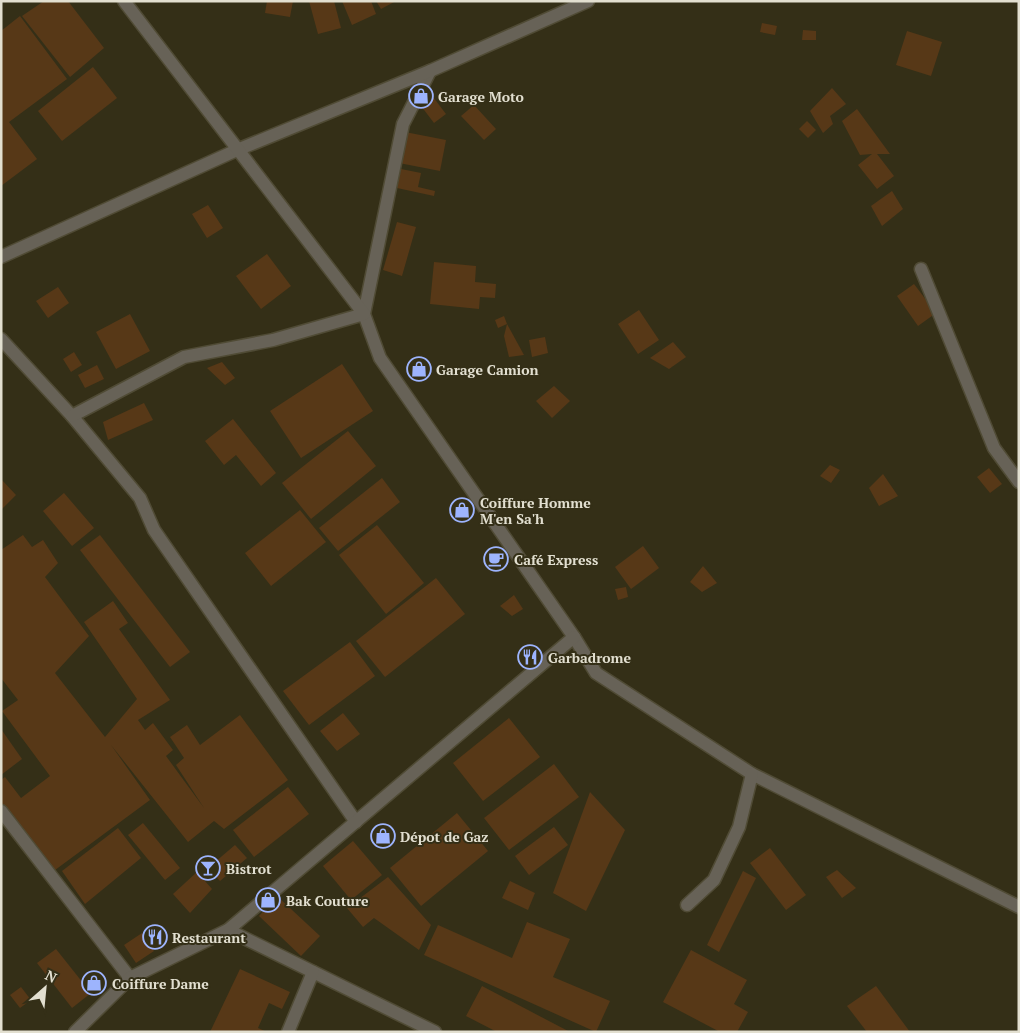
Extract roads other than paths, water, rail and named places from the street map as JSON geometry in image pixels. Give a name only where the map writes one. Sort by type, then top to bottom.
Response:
[{"type":"street","points":[[124,1],[364,314],[380,358],[574,637],[596,673],[752,774],[1019,907]]},
{"type":"street","points":[[1,257],[237,150],[430,71],[588,1]]},
{"type":"street","points":[[364,314],[403,124],[430,71]]},
{"type":"street","points":[[921,268],[994,448],[1019,482]]},
{"type":"street","points":[[72,416],[184,357],[273,340],[364,314]]},
{"type":"street","points":[[1,339],[72,416],[140,498],[154,530],[356,822]]},
{"type":"street","points":[[75,1032],[130,978],[228,930],[574,637]]},
{"type":"street","points":[[687,906],[714,880],[738,827],[752,774]]},
{"type":"street","points":[[1,811],[130,978]]},
{"type":"street","points":[[228,930],[435,1032]]},
{"type":"street","points":[[288,1032],[313,972]]},
{"type":"place","name":"Garage Moto","points":[[421,96]]},
{"type":"place","name":"Garage Camion","points":[[419,369]]},
{"type":"place","name":"Coiffure Homme M'en Sa'h","points":[[462,510]]},
{"type":"place","name":"Café Express","points":[[496,559]]},
{"type":"place","name":"Garbadrome","points":[[530,657]]},
{"type":"place","name":"Dépot de Gaz","points":[[383,836]]},
{"type":"place","name":"Bistrot","points":[[208,868]]},
{"type":"place","name":"Bak Couture","points":[[268,900]]},
{"type":"place","name":"Restaurant","points":[[155,937]]},
{"type":"place","name":"Coiffure Dame","points":[[94,983]]}]
